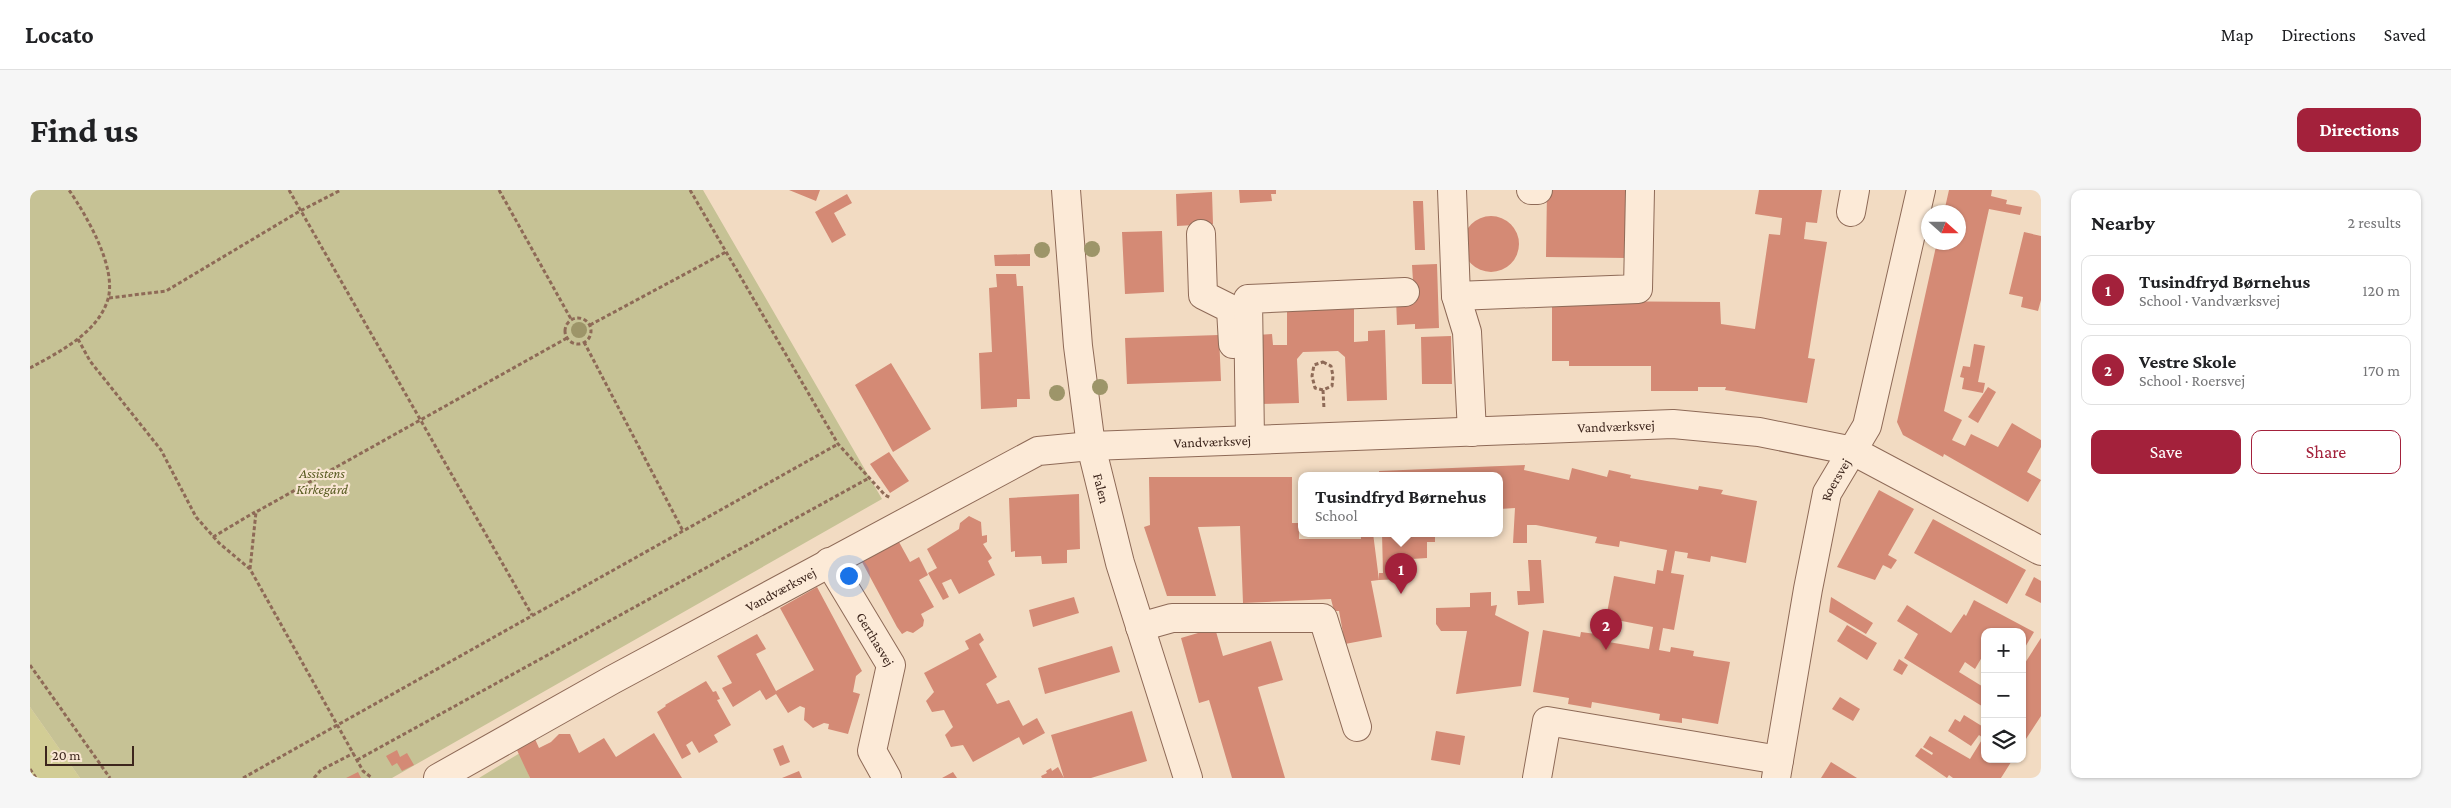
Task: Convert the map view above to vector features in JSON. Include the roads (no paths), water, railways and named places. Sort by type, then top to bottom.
[{"type":"street","name":"Falen","points":[[1066,190],[1078,346],[1091,446],[1120,563],[1188,778]]},
{"type":"street","points":[[1452,190],[1456,296],[1468,332],[1472,432]]},
{"type":"street","points":[[1531,190],[1538,190]]},
{"type":"street","points":[[1456,296],[1638,288],[1640,190]]},
{"type":"street","name":"Roersvej","points":[[1778,769],[1808,589],[1827,493],[1867,426],[1921,190]]},
{"type":"street","points":[[1201,234],[1203,295],[1231,309],[1244,440]]},
{"type":"street","points":[[1244,440],[1248,299],[1405,292]]},
{"type":"street","name":"Vandværksvej","points":[[438,778],[829,562],[1038,451],[1091,446],[1673,424],[1759,432],[1853,451],[2041,551]]},
{"type":"street","name":"Gerthasvej","points":[[829,562],[891,665],[872,751],[888,778]]},
{"type":"street","points":[[1140,627],[1172,618],[1323,618],[1357,728]]},
{"type":"street","points":[[1536,778],[1547,721],[1778,769]]},
{"type":"place","name":"Tusindfryd Børnehus","points":[[1401,594]]},
{"type":"place","name":"Vestre Skole","points":[[1606,650]]},
{"type":"park label","name":"Assistens Kirkegård","points":[[322,482]]}]
